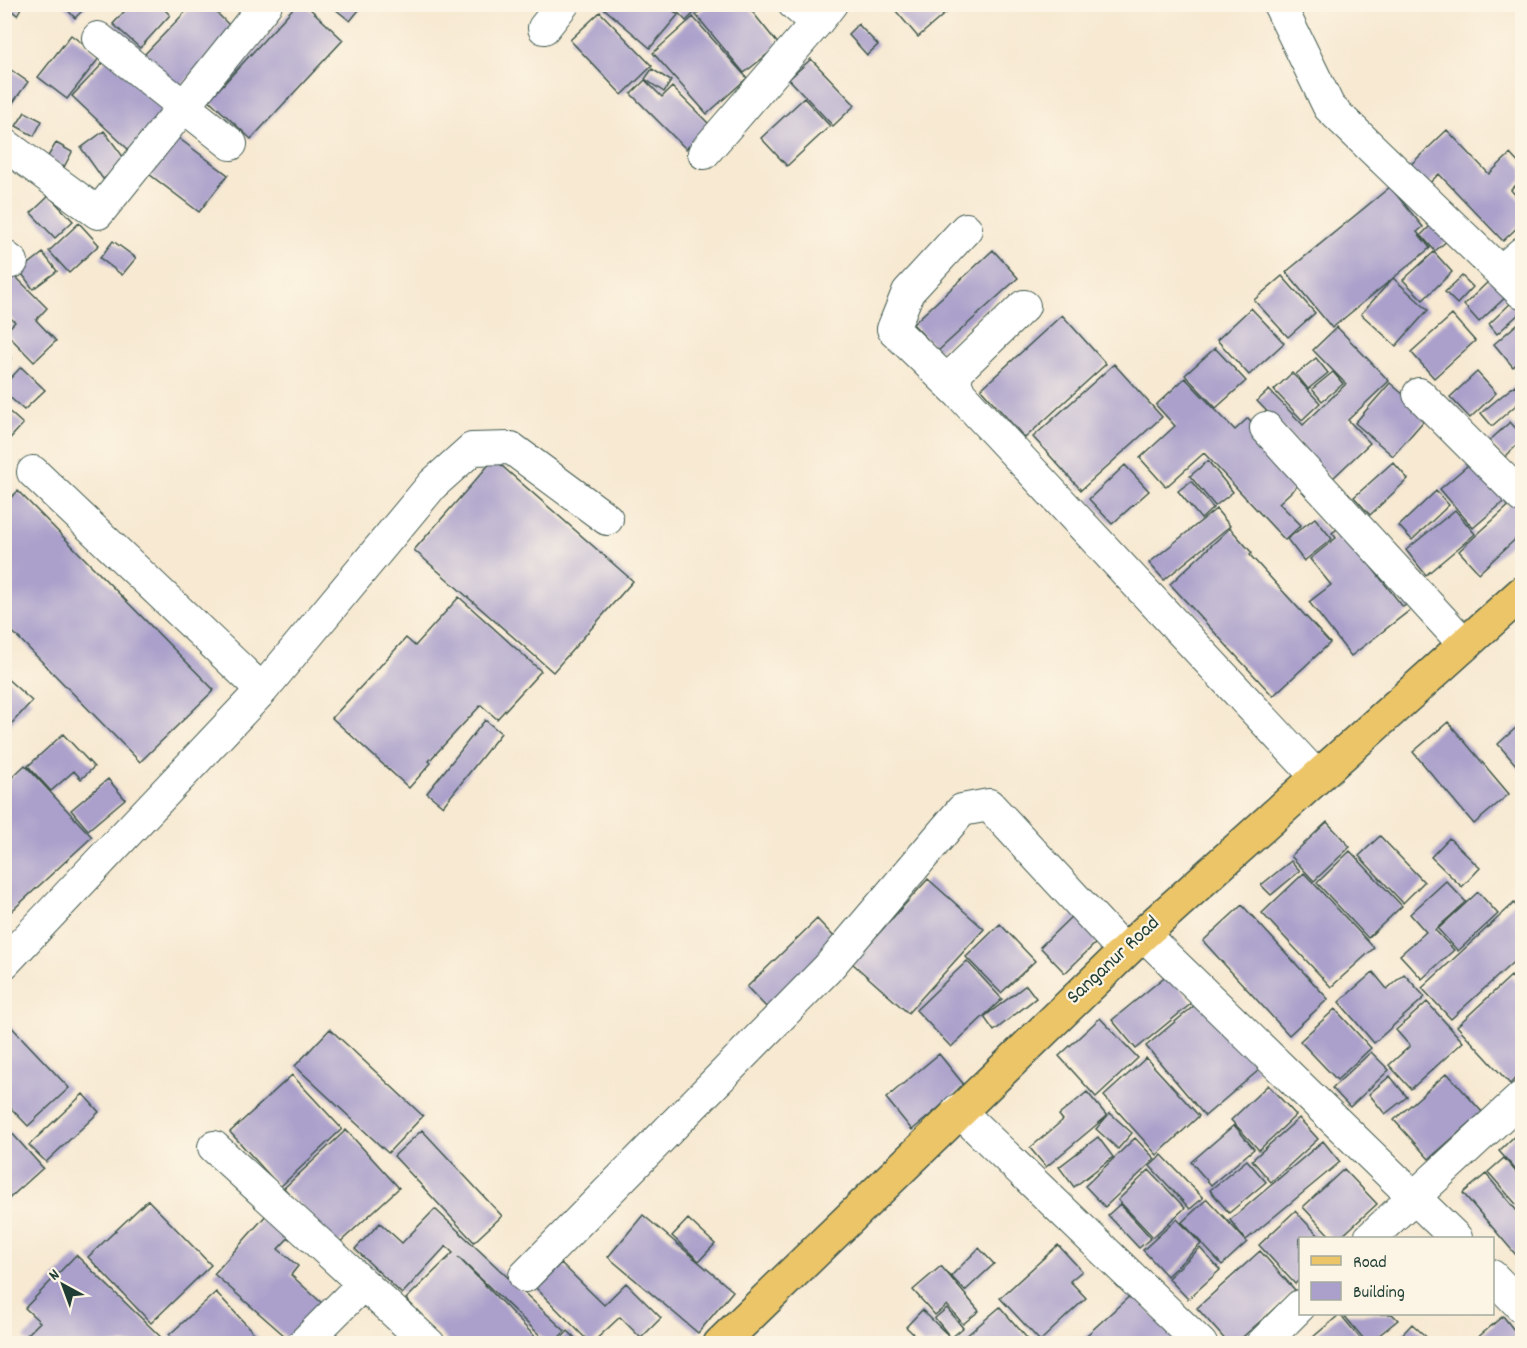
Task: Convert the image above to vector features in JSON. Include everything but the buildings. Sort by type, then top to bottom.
[{"type":"main road","name":"Sanganur Road","points":[[720,1344],[958,1110],[1134,943],[1522,593]]},
{"type":"street","points":[[4,144],[98,213],[266,4]]},
{"type":"street","points":[[1279,4],[1329,107],[1511,263],[1522,293]]},
{"type":"street","points":[[704,153],[814,11]]},
{"type":"street","points":[[98,38],[231,144]]},
{"type":"street","points":[[966,229],[908,292],[893,329],[960,394],[1317,777]]},
{"type":"street","points":[[960,394],[956,382],[958,370],[1024,306]]},
{"type":"street","points":[[1419,394],[1522,497]]},
{"type":"street","points":[[1266,428],[1465,645]]},
{"type":"street","points":[[4,963],[262,690],[433,484],[472,449],[511,448],[607,519]]},
{"type":"street","points":[[33,472],[262,690]]},
{"type":"street","points":[[525,1276],[827,969],[962,810],[989,805],[1134,943],[1414,1196],[1454,1237]]},
{"type":"street","points":[[1372,1237],[1522,1097]]},
{"type":"street","points":[[958,1110],[1201,1344]]},
{"type":"street","points":[[214,1147],[429,1344]]},
{"type":"street","points":[[1494,1278],[1522,1307]]},
{"type":"street","points":[[303,1344],[363,1284]]},
{"type":"street","points":[[1262,1344],[1299,1307]]}]
